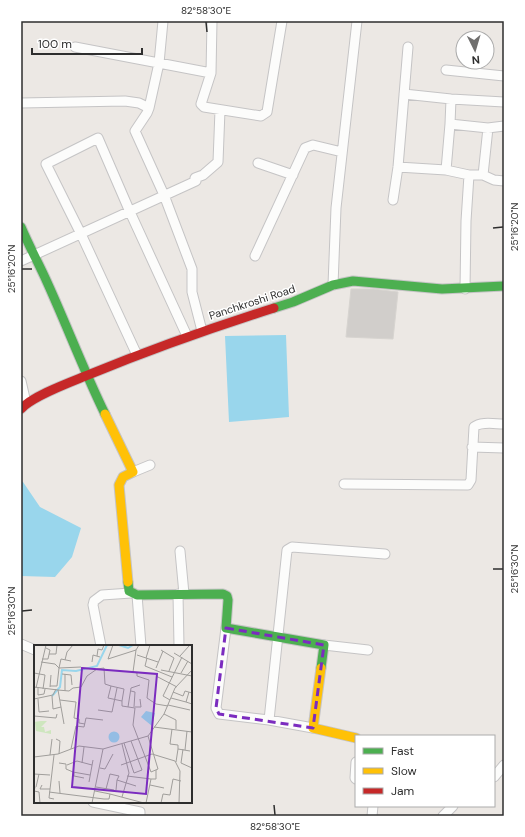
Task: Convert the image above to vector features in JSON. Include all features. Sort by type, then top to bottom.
[{"type":"street","points":[[163,21],[158,63],[149,108],[135,131],[164,195],[192,269],[192,292],[202,331]]},
{"type":"street","points":[[212,21],[211,73],[201,104],[208,109],[261,116],[267,112],[282,21]]},
{"type":"street","points":[[333,285],[336,208],[357,21]]},
{"type":"street","points":[[75,47],[211,73]]},
{"type":"street","points":[[393,200],[398,167],[408,47]]},
{"type":"street","points":[[446,70],[504,76]]},
{"type":"street","points":[[404,94],[451,99],[504,102]]},
{"type":"street","points":[[446,170],[451,99]]},
{"type":"street","points":[[21,103],[125,102],[139,103],[149,108]]},
{"type":"street","points":[[21,260],[130,212],[196,180],[218,162],[220,110]]},
{"type":"street","points":[[450,124],[488,128],[504,126]]},
{"type":"street","points":[[483,175],[488,128]]},
{"type":"street","points":[[137,355],[81,234],[46,164],[98,138],[187,336]]},
{"type":"street","points":[[255,256],[305,148],[313,145],[342,152]]},
{"type":"street","points":[[258,162],[293,175]]},
{"type":"street","points":[[398,167],[446,170],[469,175],[483,175],[494,180],[504,181]]},
{"type":"street","points":[[465,289],[466,221],[469,175]]},
{"type":"street","points":[[21,227],[47,282],[86,375],[133,472]]},
{"type":"street","name":"Panchkroshi Road","points":[[24,406],[86,375],[137,355],[187,336],[294,302],[333,285],[352,282],[374,282],[442,289],[504,286]]},
{"type":"street","points":[[21,381],[24,406]]},
{"type":"street","points":[[344,484],[467,486],[470,484],[471,480],[473,431],[475,425],[504,424]]},
{"type":"street","points":[[472,448],[504,448]]},
{"type":"street","points":[[141,645],[134,594],[129,590],[119,485],[123,477],[150,465]]},
{"type":"street","points":[[269,720],[286,552],[288,549],[292,547],[385,554]]},
{"type":"street","points":[[179,645],[181,594],[180,551]]},
{"type":"street","points":[[101,645],[93,605],[94,601],[102,595],[223,594],[227,596],[228,600],[216,708],[217,712],[219,714],[269,720],[313,728],[355,738]]},
{"type":"street","points":[[226,628],[324,645],[368,650]]},
{"type":"street","points":[[21,644],[34,650]]},
{"type":"street","points":[[313,728],[324,645]]},
{"type":"street","points":[[495,776],[504,765]]},
{"type":"street","points":[[98,803],[140,812],[140,816]]},
{"type":"street","points":[[443,816],[452,807]]},
{"type":"highlighted area","points":[[226,628],[324,645],[313,728],[219,714],[216,708]]},
{"type":"water","points":[[286,335],[289,417],[229,422],[225,336]]},
{"type":"water","points":[[21,481],[40,507],[81,528],[72,557],[55,577],[21,576]]},
{"type":"building","points":[[351,289],[373,289],[398,292],[393,339],[346,337]]},
{"type":"traffic: fast","points":[[21,227],[105,414]]},
{"type":"traffic: fast","points":[[274,308],[293,302],[333,285],[353,281],[442,289],[504,286]]},
{"type":"traffic: fast","points":[[128,582],[129,591],[137,595],[223,594],[227,596],[228,600],[226,628],[324,645],[321,668]]},
{"type":"traffic: slow","points":[[105,414],[133,472],[123,477],[119,485],[128,582]]},
{"type":"traffic: slow","points":[[321,668],[313,728],[355,738]]},
{"type":"traffic: jam","points":[[21,409],[34,399],[62,385],[180,340],[274,308]]}]
